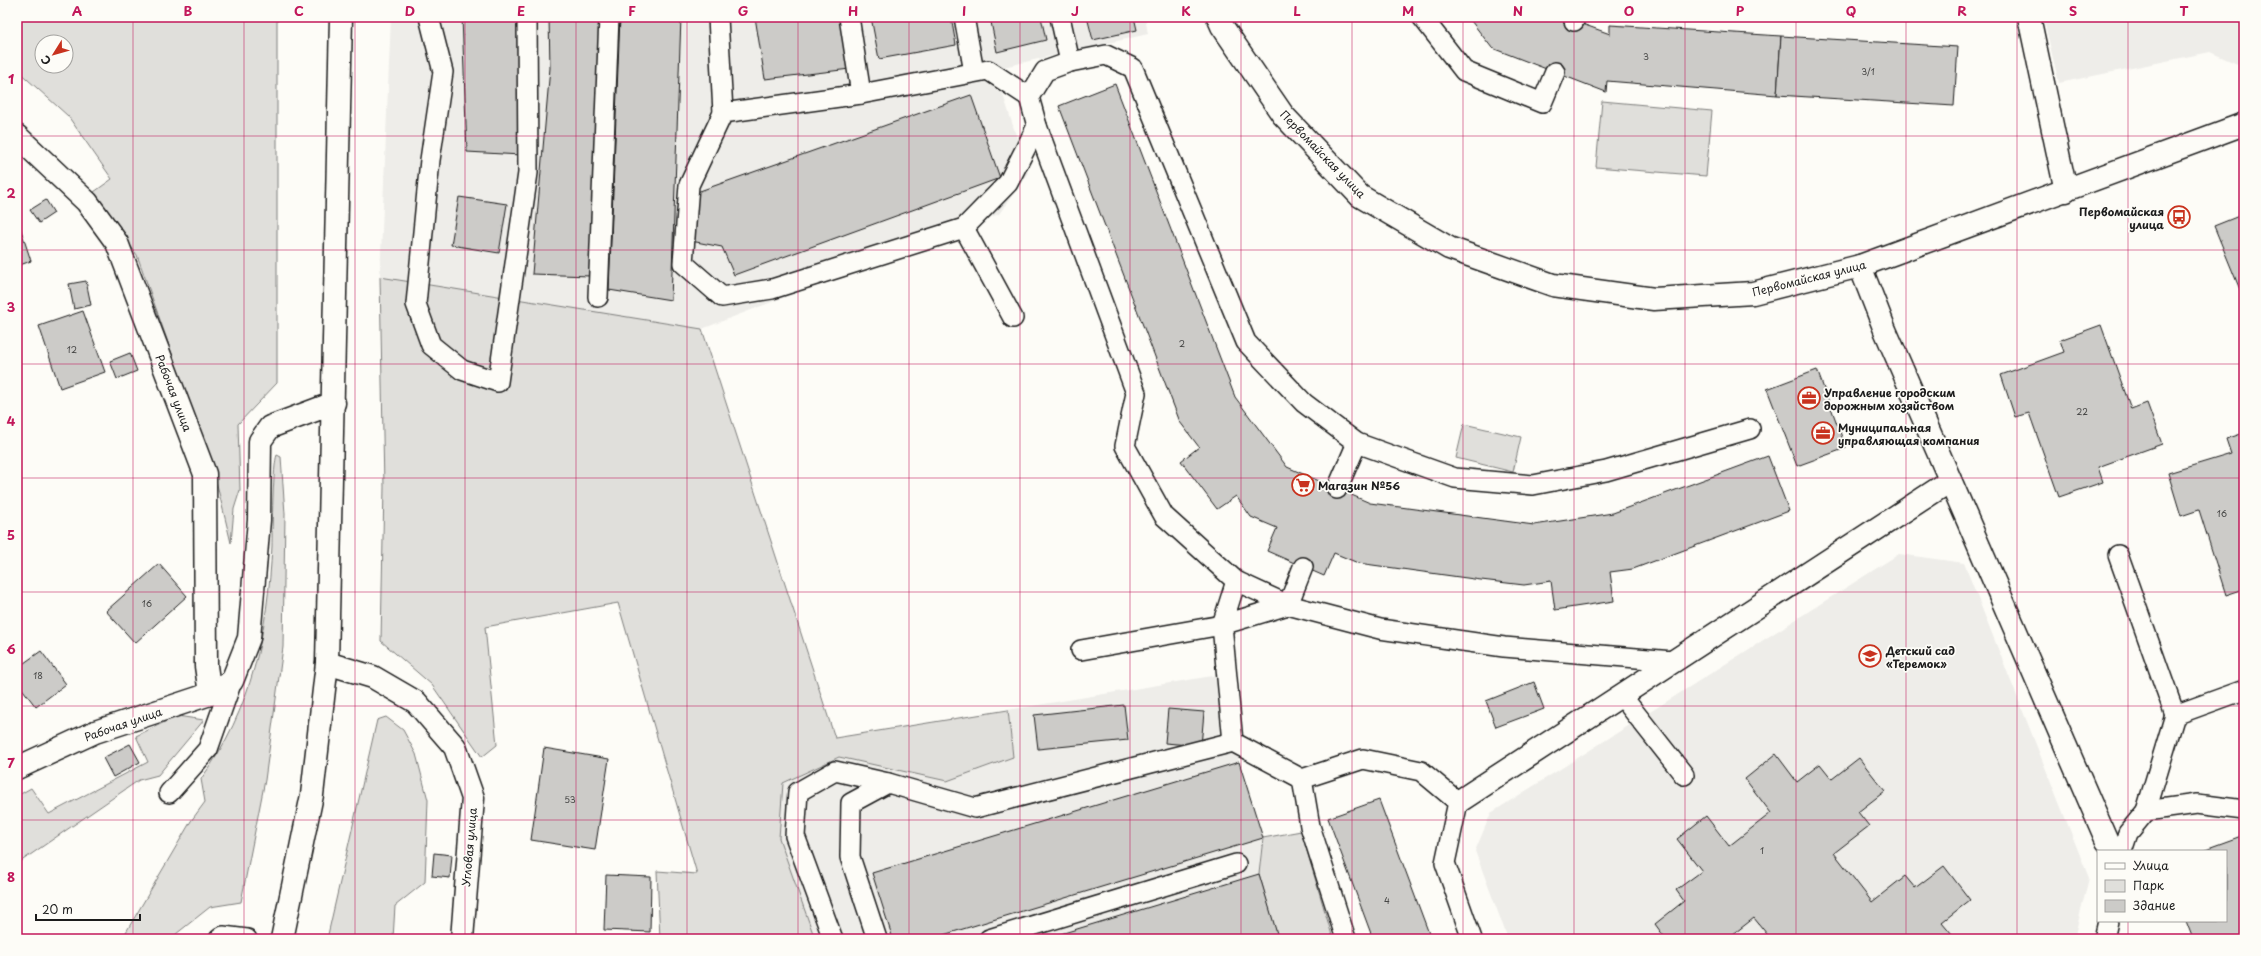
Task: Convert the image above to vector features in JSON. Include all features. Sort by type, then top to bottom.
[{"type":"street","points":[[282,939],[312,795],[327,664],[334,403],[341,17]]},
{"type":"street","name":"Первомайская улица","points":[[1218,17],[1222,26],[1283,116],[1360,196],[1449,248],[1554,286],[1654,299],[1753,293],[1860,266],[2244,124]]},
{"type":"street","points":[[2029,17],[2066,191]]},
{"type":"street","name":"Рабочая улица","points":[[17,136],[87,202],[117,242],[205,474],[206,666],[210,694]]},
{"type":"street","points":[[1860,266],[1885,330],[1950,481],[2108,841],[2115,850]]},
{"type":"street","points":[[232,681],[249,638],[259,520],[260,441],[270,427],[334,403]]},
{"type":"street","points":[[1458,802],[1950,481]]},
{"type":"street","name":"Угловая улица","points":[[327,664],[373,677],[416,702],[455,747],[473,798],[462,939]]},
{"type":"street","name":"Рабочая улица","points":[[17,768],[95,732],[210,694],[232,681]]},
{"type":"lane","points":[[430,17],[443,72],[430,160],[416,304],[431,345],[462,370],[498,382],[528,173],[527,17]]},
{"type":"lane","points":[[598,297],[609,17]]},
{"type":"lane","points":[[718,17],[723,113],[689,185],[683,263],[722,296],[772,289],[964,228],[1008,183],[1037,126]]},
{"type":"lane","points":[[849,17],[861,94]]},
{"type":"lane","points":[[964,17],[974,72]]},
{"type":"lane","points":[[1060,17],[1070,62]]},
{"type":"lane","points":[[1422,17],[1464,70],[1542,103],[1555,72]]},
{"type":"lane","points":[[1028,97],[1045,71],[1070,62],[1106,55],[1133,68],[1246,342],[1304,404],[1357,443],[1455,478],[1533,485],[1606,471],[1750,429]]},
{"type":"lane","points":[[723,113],[861,94],[988,70],[1028,97],[1037,126],[1136,393],[1125,446],[1164,516],[1236,581],[1288,605],[1380,630],[1504,647],[1673,661]]},
{"type":"lane","points":[[964,228],[1013,318]]},
{"type":"lane","points":[[1337,489],[1357,443]]},
{"type":"lane","points":[[2118,556],[2175,716],[2146,812],[2128,833],[2122,850]]},
{"type":"lane","points":[[1288,605],[1303,567]]},
{"type":"lane","points":[[1233,742],[1222,625],[1236,581]]},
{"type":"lane","points":[[1081,650],[1222,625],[1288,605]]},
{"type":"lane","points":[[169,793],[208,749],[232,681]]},
{"type":"lane","points":[[2175,716],[2244,690]]},
{"type":"lane","points":[[1621,695],[1684,775]]},
{"type":"lane","points":[[833,939],[795,836],[798,792],[835,771],[888,783],[975,808],[1233,742],[1302,779],[1363,759],[1421,771],[1458,802],[1445,863],[1472,939]]},
{"type":"lane","points":[[1302,779],[1310,826],[1346,939]]},
{"type":"lane","points":[[878,939],[850,857],[851,804],[888,783]]},
{"type":"lane","points":[[2146,812],[2197,804],[2244,810]]},
{"type":"lane","points":[[989,939],[1236,864]]},
{"type":"lane","points":[[2104,939],[2108,922]]},
{"type":"lane","points":[[219,939],[223,936],[247,939]]},
{"type":"shaded area","points":[[391,17],[1145,17],[1148,34],[995,69],[1028,173],[999,214],[702,329],[380,277]]},
{"type":"shaded area","points":[[2043,17],[2244,17],[2244,67],[2210,52],[2059,83]]},
{"type":"shaded area","name":"Детский сад «Теремок»","points":[[1899,554],[1964,563],[2089,878],[2074,939],[1508,939],[1475,851],[1491,813]]},
{"type":"shaded area","points":[[1218,675],[1239,762],[1262,838],[1259,874],[1278,939],[815,939],[779,838],[783,783],[839,757],[947,781],[1013,757],[1008,710]]},
{"type":"green space","points":[[17,17],[277,17],[277,383],[238,424],[240,490],[234,509],[231,543],[214,472],[137,255],[94,192],[112,179],[68,116],[17,70]]},
{"type":"green space","points":[[1602,101],[1712,111],[1706,176],[1596,167]]},
{"type":"green space","points":[[380,277],[702,329],[835,738],[1008,710],[1013,757],[947,781],[839,757],[783,783],[779,838],[815,939],[660,939],[657,871],[697,874],[618,603],[485,627],[497,745],[482,757],[432,685],[381,641],[384,487]]},
{"type":"green space","points":[[1464,424],[1521,437],[1513,472],[1456,458]]},
{"type":"green space","points":[[277,455],[281,457],[285,514],[283,647],[265,780],[241,902],[210,907],[176,934],[174,939],[122,939],[191,821],[205,802],[201,779],[219,753],[245,697],[254,668],[266,608],[270,577],[274,483]]},
{"type":"green space","points":[[177,716],[204,720],[158,775],[139,780],[17,864],[17,796],[31,788],[49,814],[148,762],[136,736]]},
{"type":"green space","points":[[386,717],[403,730],[416,754],[428,800],[425,882],[395,906],[393,939],[327,939],[377,720]]},
{"type":"green space","points":[[1301,831],[1333,939],[1278,939],[1259,874],[1263,838]]},
{"type":"building","points":[[462,17],[518,17],[521,155],[467,152]]},
{"type":"building","points":[[549,17],[604,17],[590,276],[532,274],[550,68]]},
{"type":"building","points":[[620,17],[681,17],[671,300],[609,290]]},
{"type":"building","points":[[755,17],[841,17],[850,69],[765,79]]},
{"type":"building","points":[[871,17],[951,17],[956,45],[879,59]]},
{"type":"building","points":[[990,17],[1041,17],[1046,40],[997,52]]},
{"type":"building","points":[[1087,17],[1134,17],[1137,30],[1093,40]]},
{"type":"building","points":[[1468,17],[1563,17],[1610,34],[1610,25],[1781,36],[1777,95],[1607,81],[1606,92],[1492,48]]},
{"type":"building","points":[[1781,36],[1958,47],[1954,106],[1777,95]]},
{"type":"building","points":[[1115,84],[1235,397],[1287,467],[1370,503],[1534,525],[1613,513],[1768,456],[1789,511],[1633,569],[1610,572],[1614,601],[1555,610],[1551,581],[1524,585],[1481,580],[1358,563],[1334,553],[1324,576],[1267,551],[1277,528],[1251,517],[1236,496],[1217,509],[1181,461],[1199,447],[1180,422],[1059,106]]},
{"type":"building","points":[[971,95],[1000,178],[734,275],[722,247],[691,241],[697,192]]},
{"type":"building","points":[[459,197],[507,204],[499,253],[451,245]]},
{"type":"building","points":[[46,200],[54,213],[39,223],[30,210]]},
{"type":"building","points":[[2244,214],[2244,297],[2243,297],[2214,226]]},
{"type":"building","points":[[17,218],[31,261],[17,266]]},
{"type":"building","points":[[86,281],[91,305],[74,309],[69,284]]},
{"type":"building","points":[[83,311],[105,372],[60,388],[39,326]]},
{"type":"building","points":[[2101,325],[2131,409],[2147,403],[2162,444],[2098,467],[2103,482],[2059,497],[2029,413],[2015,417],[2001,375],[2064,352],[2060,340]]},
{"type":"building","points":[[130,353],[137,371],[117,379],[110,361]]},
{"type":"building","points":[[1817,370],[1846,448],[1797,466],[1767,389]]},
{"type":"building","points":[[2244,433],[2244,589],[2226,595],[2199,510],[2181,516],[2168,473],[2231,454],[2226,439]]},
{"type":"building","points":[[159,564],[187,596],[135,643],[106,611]]},
{"type":"building","points":[[41,651],[66,684],[36,707],[17,682],[17,668]]},
{"type":"building","points":[[1534,682],[1544,709],[1496,727],[1486,701]]},
{"type":"building","points":[[1124,705],[1128,740],[1038,749],[1034,715]]},
{"type":"building","points":[[1168,709],[1204,712],[1201,746],[1165,743]]},
{"type":"building","points":[[130,744],[140,762],[113,777],[103,758]]},
{"type":"building","points":[[544,748],[609,759],[595,850],[531,840]]},
{"type":"building","points":[[1776,754],[1797,782],[1820,764],[1832,779],[1859,758],[1885,791],[1858,812],[1869,826],[1834,853],[1872,902],[1905,876],[1915,888],[1944,866],[1970,900],[1942,922],[1952,934],[1945,939],[1771,939],[1754,918],[1727,939],[1712,939],[1709,936],[1705,939],[1666,939],[1655,924],[1684,901],[1676,890],[1702,871],[1677,839],[1706,816],[1729,846],[1771,813],[1745,779]]},
{"type":"building","points":[[1239,762],[1263,838],[930,939],[893,939],[872,873]]},
{"type":"building","points":[[1379,800],[1431,939],[1373,939],[1328,818]]},
{"type":"building","points":[[2244,835],[2244,939],[2193,939],[2186,922],[2227,922],[2227,850],[2203,850]]},
{"type":"building","points":[[434,853],[452,855],[450,878],[432,876]]},
{"type":"building","points":[[1259,874],[1278,937],[1044,939]]},
{"type":"building","points":[[606,875],[651,877],[650,932],[604,930]]},
{"type":"place","name":"Первомайская улица","points":[[2179,217]]},
{"type":"place","name":"Управление городским дорожным хозяйством","points":[[1809,398]]},
{"type":"place","name":"Муниципальная управляющая компания","points":[[1823,433]]},
{"type":"place","name":"Магазин №56","points":[[1303,485]]},
{"type":"place","name":"Детский сад «Теремок»","points":[[1870,656]]}]
